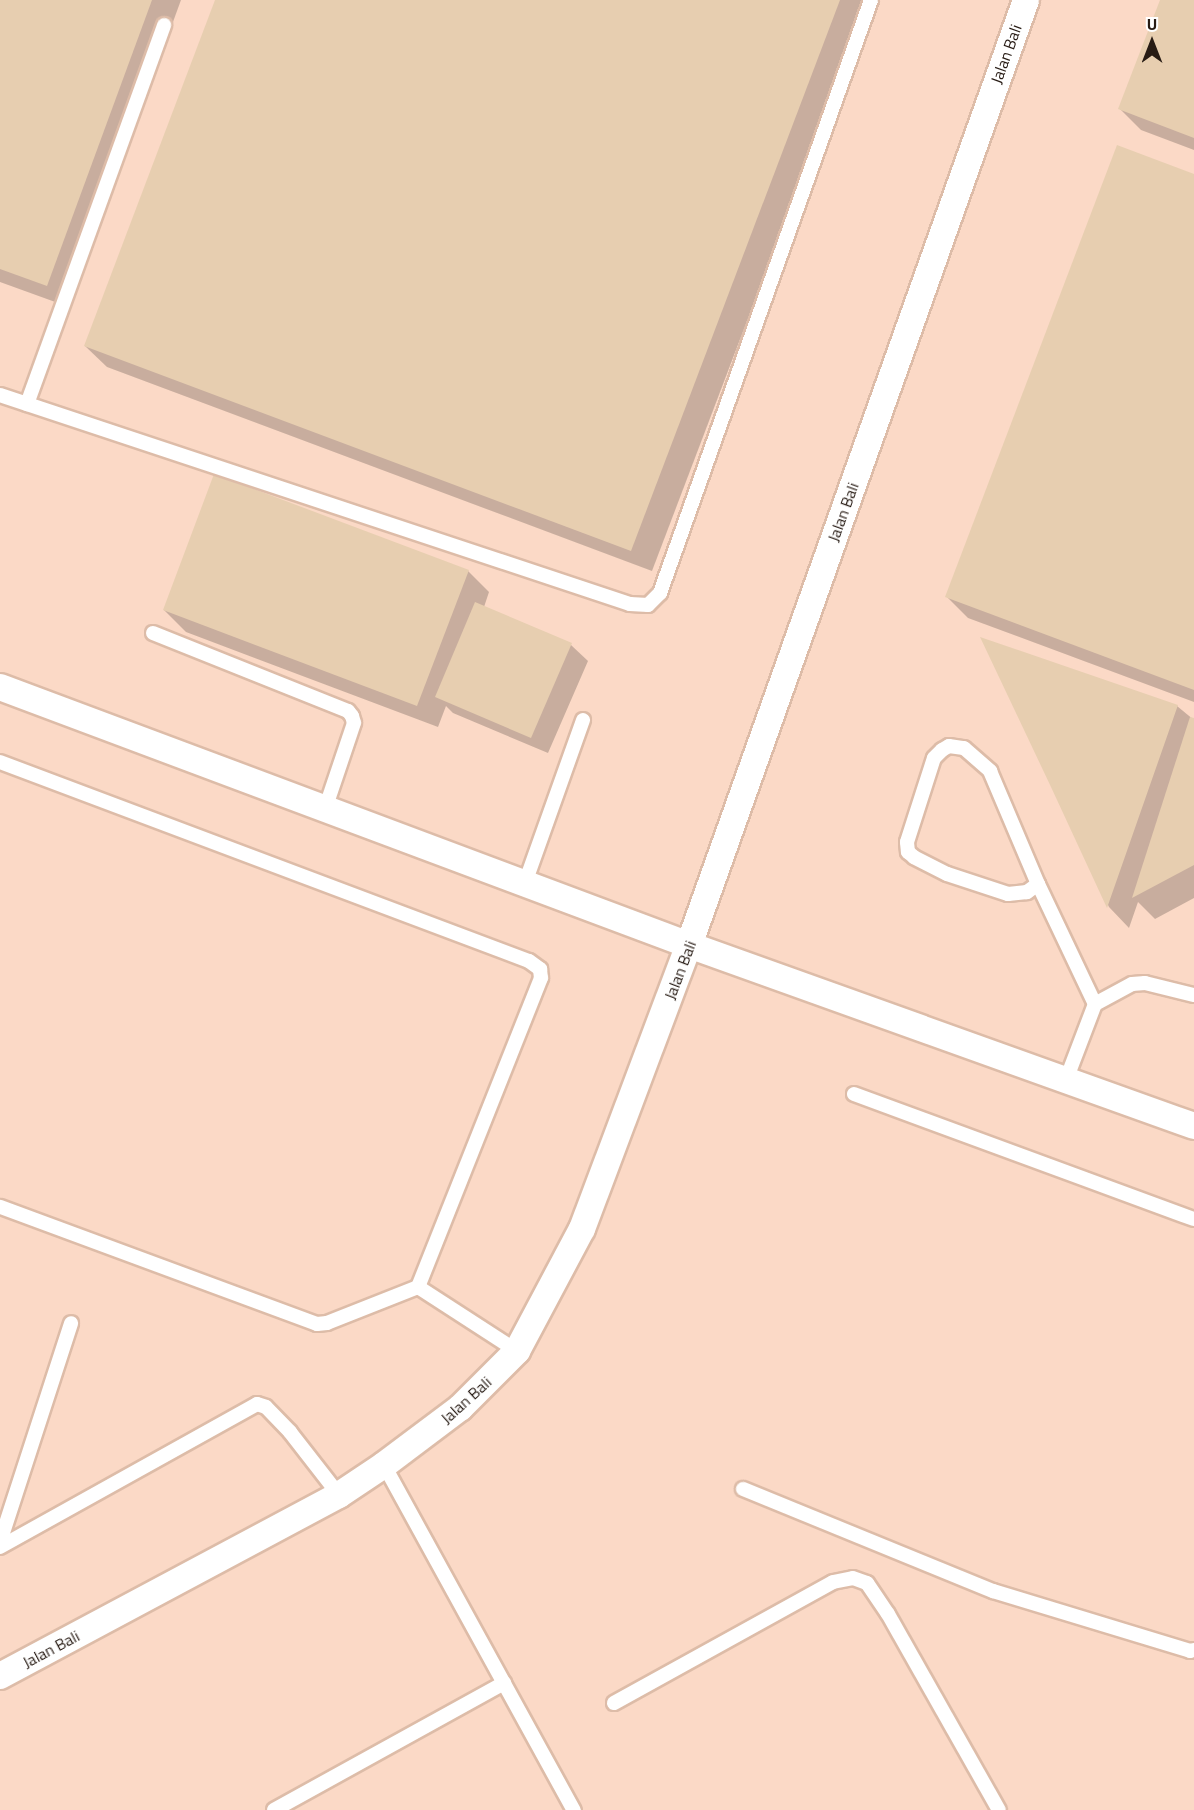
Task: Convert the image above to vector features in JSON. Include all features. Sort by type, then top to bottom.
[{"type":"street","name":"Jalan Bali","points":[[0,1676],[339,1495],[390,1476],[517,1351],[582,1228],[689,945],[1026,0]]},
{"type":"street","points":[[0,687],[689,945],[1194,1126]]},
{"type":"lane","points":[[0,395],[630,604],[648,605],[660,593],[871,0]]},
{"type":"lane","points":[[27,404],[164,25]]},
{"type":"lane","points":[[153,633],[348,711],[354,723],[325,809]]},
{"type":"lane","points":[[525,884],[583,720]]},
{"type":"lane","points":[[1038,884],[1027,892],[1008,894],[947,874],[908,852],[907,842],[934,758],[942,750],[949,746],[964,748],[990,771],[1038,884],[1095,1004]]},
{"type":"lane","points":[[0,762],[529,961],[540,969],[539,987],[418,1287],[327,1323],[317,1324],[0,1207]]},
{"type":"lane","points":[[1066,1080],[1095,1004],[1119,989],[1138,983],[1194,995]]},
{"type":"lane","points":[[854,1094],[1194,1218]]},
{"type":"lane","points":[[418,1287],[517,1351]]},
{"type":"lane","points":[[0,1544],[71,1323]]},
{"type":"lane","points":[[0,1544],[257,1404],[266,1407],[290,1432],[317,1470],[339,1495]]},
{"type":"lane","points":[[390,1476],[574,1810]]},
{"type":"lane","points":[[743,1490],[993,1592],[1190,1651],[1194,1650]]},
{"type":"lane","points":[[614,1703],[833,1582],[853,1578],[867,1582],[888,1614],[999,1810]]},
{"type":"lane","points":[[274,1810],[504,1683]]},
{"type":"shaded area","points":[[0,0],[1194,0],[1194,1810],[0,1810]]},
{"type":"building","points":[[0,0],[152,0],[47,286],[0,269]]},
{"type":"building","points":[[215,0],[840,0],[631,551],[84,346]]},
{"type":"building","points":[[1160,0],[1194,0],[1194,138],[1118,109]]},
{"type":"building","points":[[1117,145],[1194,174],[1194,690],[945,597]]},
{"type":"building","points":[[214,474],[469,570],[417,706],[163,610]]},
{"type":"building","points":[[475,602],[572,643],[531,738],[435,697]]},
{"type":"building","points":[[980,637],[1178,705],[1107,908],[1051,787]]},
{"type":"building","points":[[1190,717],[1194,718],[1194,865],[1132,898]]}]
